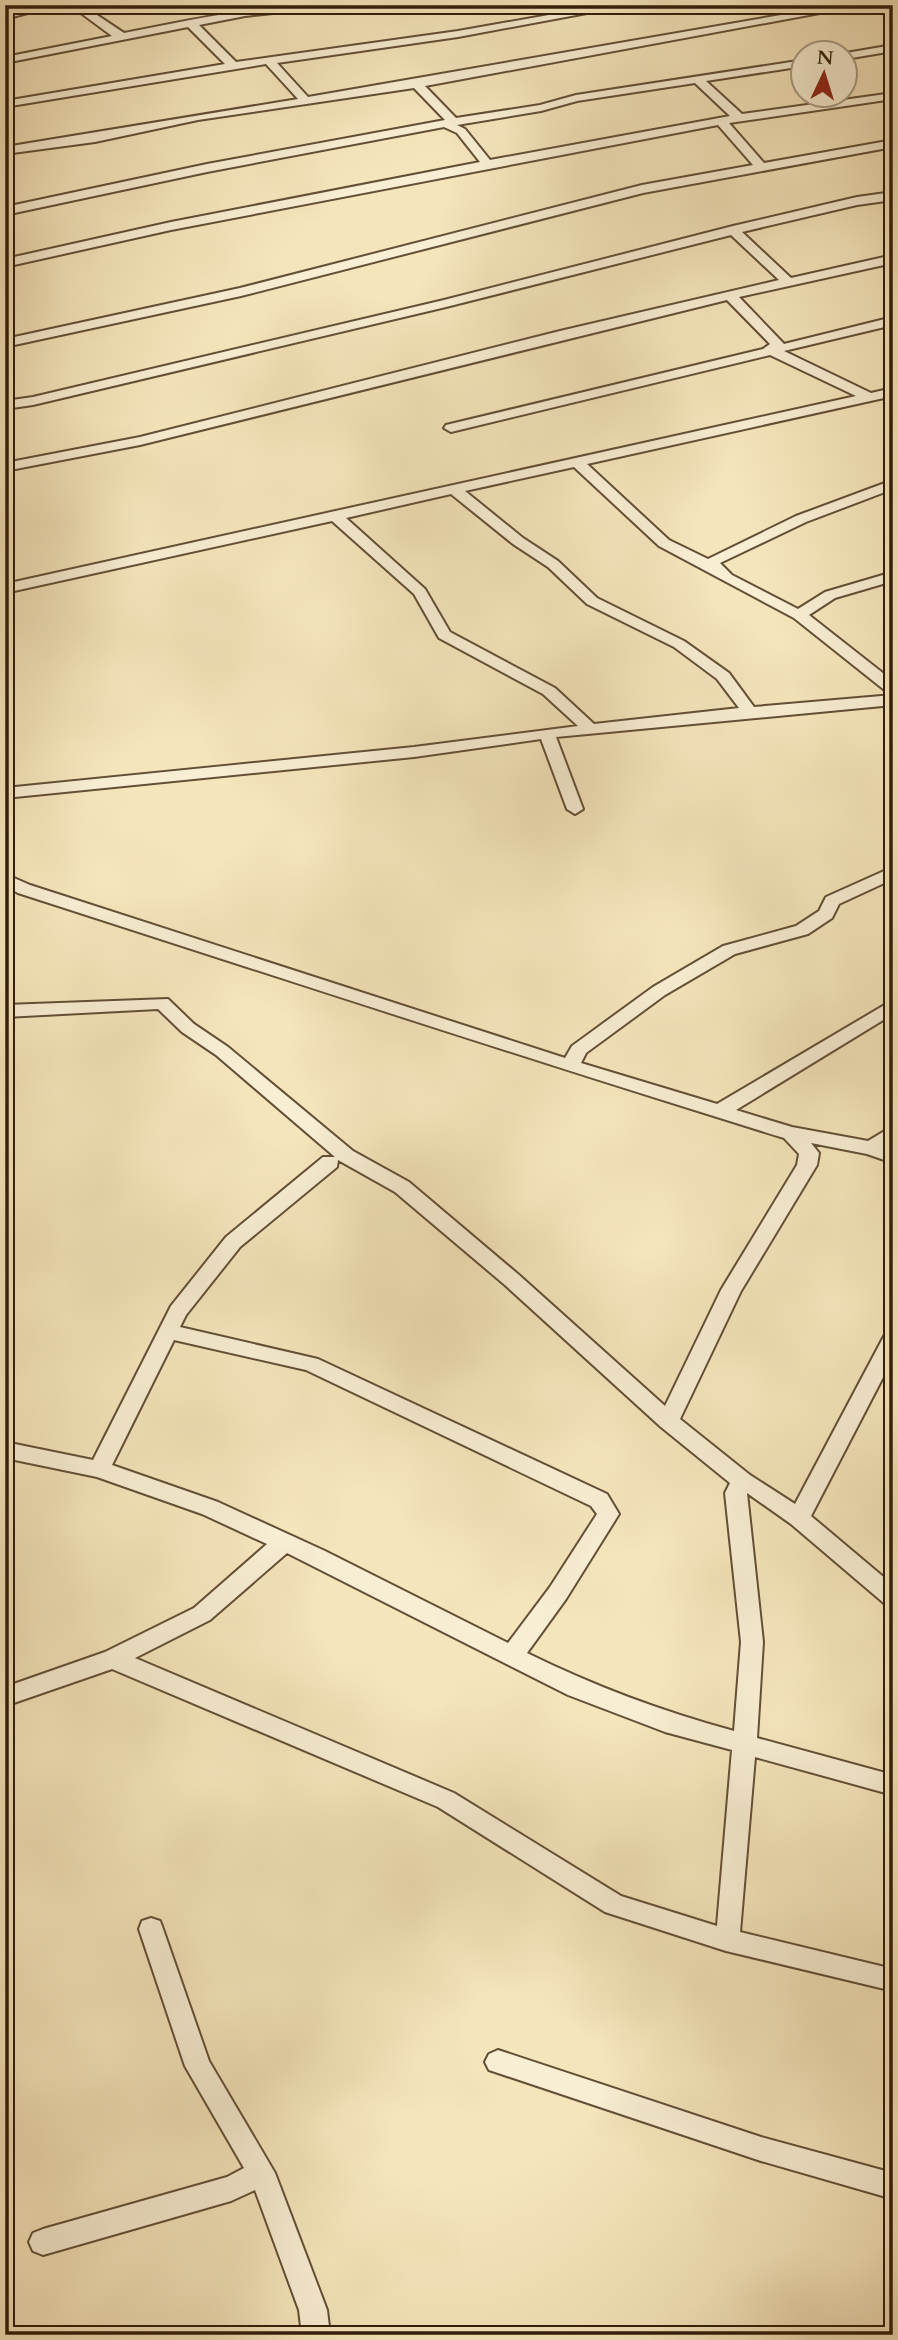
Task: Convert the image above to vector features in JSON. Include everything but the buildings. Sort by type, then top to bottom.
[{"type":"street","points":[[5,16],[53,5]]},
{"type":"street","points":[[75,5],[123,38]]},
{"type":"street","points":[[5,60],[245,13],[321,5]]},
{"type":"street","points":[[5,104],[234,66],[458,34],[625,5]]},
{"type":"street","points":[[5,150],[95,138],[198,117],[417,84],[858,5]]},
{"type":"street","points":[[872,5],[893,14]]},
{"type":"street","points":[[192,25],[234,66]]},
{"type":"street","points":[[860,54],[893,48]]},
{"type":"street","points":[[270,62],[304,100]]},
{"type":"street","points":[[5,211],[72,199],[108,188],[206,168],[541,107],[576,98],[790,65]]},
{"type":"street","points":[[698,80],[740,119]]},
{"type":"street","points":[[417,84],[450,123],[461,131],[487,164]]},
{"type":"street","points":[[5,263],[171,226],[487,164],[721,121],[893,96]]},
{"type":"street","points":[[721,121],[761,167]]},
{"type":"street","points":[[5,343],[241,292],[642,190],[893,143]]},
{"type":"street","points":[[5,405],[33,401],[446,303],[733,230],[857,201],[893,196]]},
{"type":"street","points":[[733,230],[765,263],[790,283]]},
{"type":"street","points":[[5,467],[55,459],[191,428],[547,338],[893,259]]},
{"type":"street","points":[[731,296],[778,345],[769,349]]},
{"type":"street","points":[[451,428],[893,321]]},
{"type":"street","points":[[769,349],[776,352],[779,362]]},
{"type":"street","points":[[769,349],[869,397]]},
{"type":"street","points":[[5,589],[893,392]]},
{"type":"street","points":[[576,461],[664,543],[799,615],[893,689]]},
{"type":"street","points":[[713,567],[713,562],[718,558],[801,519],[893,484]]},
{"type":"street","points":[[454,490],[518,541],[553,564],[592,601],[679,644],[723,676],[750,712]]},
{"type":"street","points":[[334,515],[420,592],[444,635],[549,691],[592,730]]},
{"type":"street","points":[[799,615],[830,595],[893,576]]},
{"type":"street","points":[[5,793],[401,753],[750,712],[893,700]]},
{"type":"street","points":[[547,734],[575,809]]},
{"type":"street","points":[[570,1066],[578,1050],[659,991],[729,950],[802,930],[825,914],[832,901],[893,872]]},
{"type":"street","points":[[5,879],[24,890],[570,1066],[791,1133],[871,1148],[893,1157]]},
{"type":"street","points":[[5,1011],[162,1003],[346,1157],[402,1187],[512,1280],[668,1421],[742,1481],[760,1490],[799,1518],[893,1598]]},
{"type":"street","points":[[722,1110],[893,1006]]},
{"type":"street","points":[[871,1148],[893,1132]]},
{"type":"street","points":[[668,1421],[732,1290],[807,1166],[809,1153],[791,1133]]},
{"type":"street","points":[[99,1469],[178,1311],[233,1242],[330,1162]]},
{"type":"street","points":[[169,1332],[311,1364],[599,1500],[608,1514],[558,1593],[512,1656]]},
{"type":"street","points":[[799,1518],[893,1338]]},
{"type":"street","points":[[5,1450],[99,1469],[210,1508],[284,1542],[576,1688],[665,1722],[893,1785]]},
{"type":"street","points":[[726,1940],[731,1921],[752,1642],[736,1493],[742,1481]]},
{"type":"street","points":[[5,1697],[113,1659],[202,1614],[284,1542]]},
{"type":"street","points":[[113,1659],[446,1800],[614,1904],[726,1940],[893,1980]]},
{"type":"street","points":[[151,1929],[198,2066],[262,2173],[313,2310],[316,2335]]},
{"type":"street","points":[[498,2062],[761,2148],[893,2186]]},
{"type":"street","points":[[43,2242],[231,2188],[262,2173]]}]
